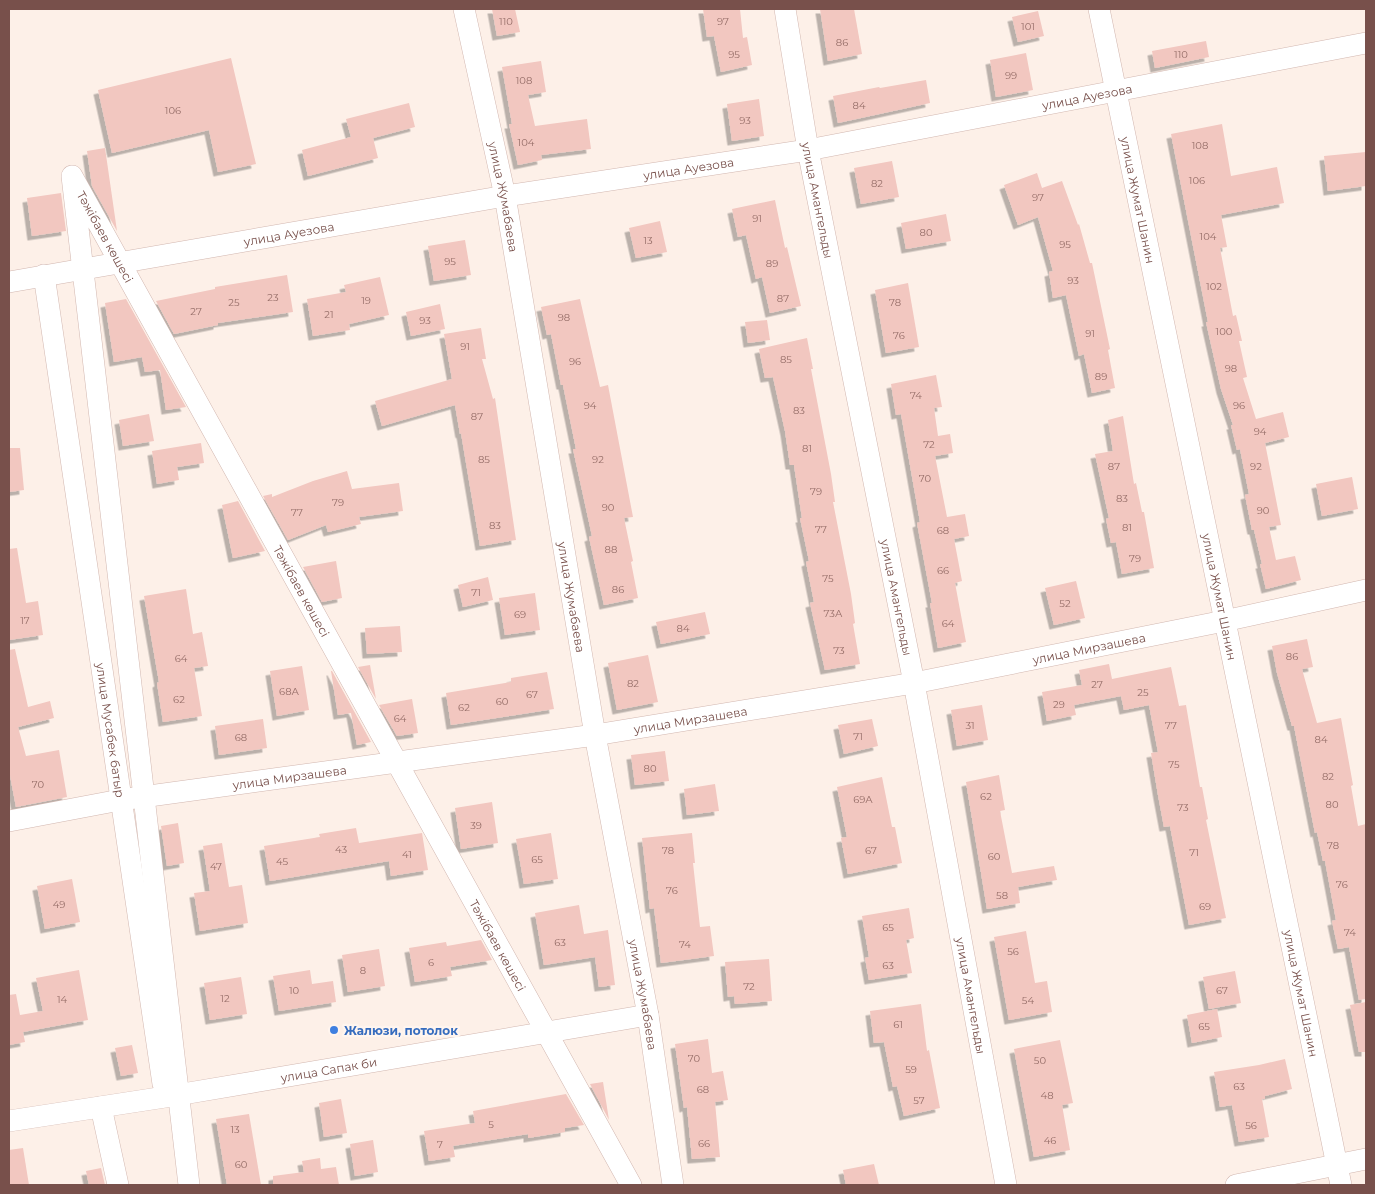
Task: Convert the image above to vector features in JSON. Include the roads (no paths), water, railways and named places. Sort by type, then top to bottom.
[{"type":"street","name":"улица Жумабаева","points":[[464,9],[505,196],[595,735],[648,1015],[673,1185]]},
{"type":"street","name":"улица Амангельды","points":[[785,9],[808,150],[914,684],[1006,1185]]},
{"type":"street","name":"улица Жумат Шанин","points":[[1099,9],[1339,1175]]},
{"type":"street","name":"улица Ауезова","points":[[9,282],[505,196],[808,150],[1366,43]]},
{"type":"street","name":"Тәжібаев көшесі","points":[[189,1185],[72,176],[631,1185]]},
{"type":"street","name":"улица Мусабек батыр","points":[[44,275],[120,800],[180,1185]]},
{"type":"street","name":"улица Мирзашева","points":[[9,821],[120,800],[595,735],[914,684],[1366,590]]},
{"type":"street","name":"улица Сапак би","points":[[9,1121],[165,1097],[648,1015]]},
{"type":"street","points":[[101,1107],[118,1185]]},
{"type":"street","points":[[1236,1185],[1339,1175],[1366,1159]]},
{"type":"place","name":"Жалюзи, потолок","points":[[334,1030]]}]
